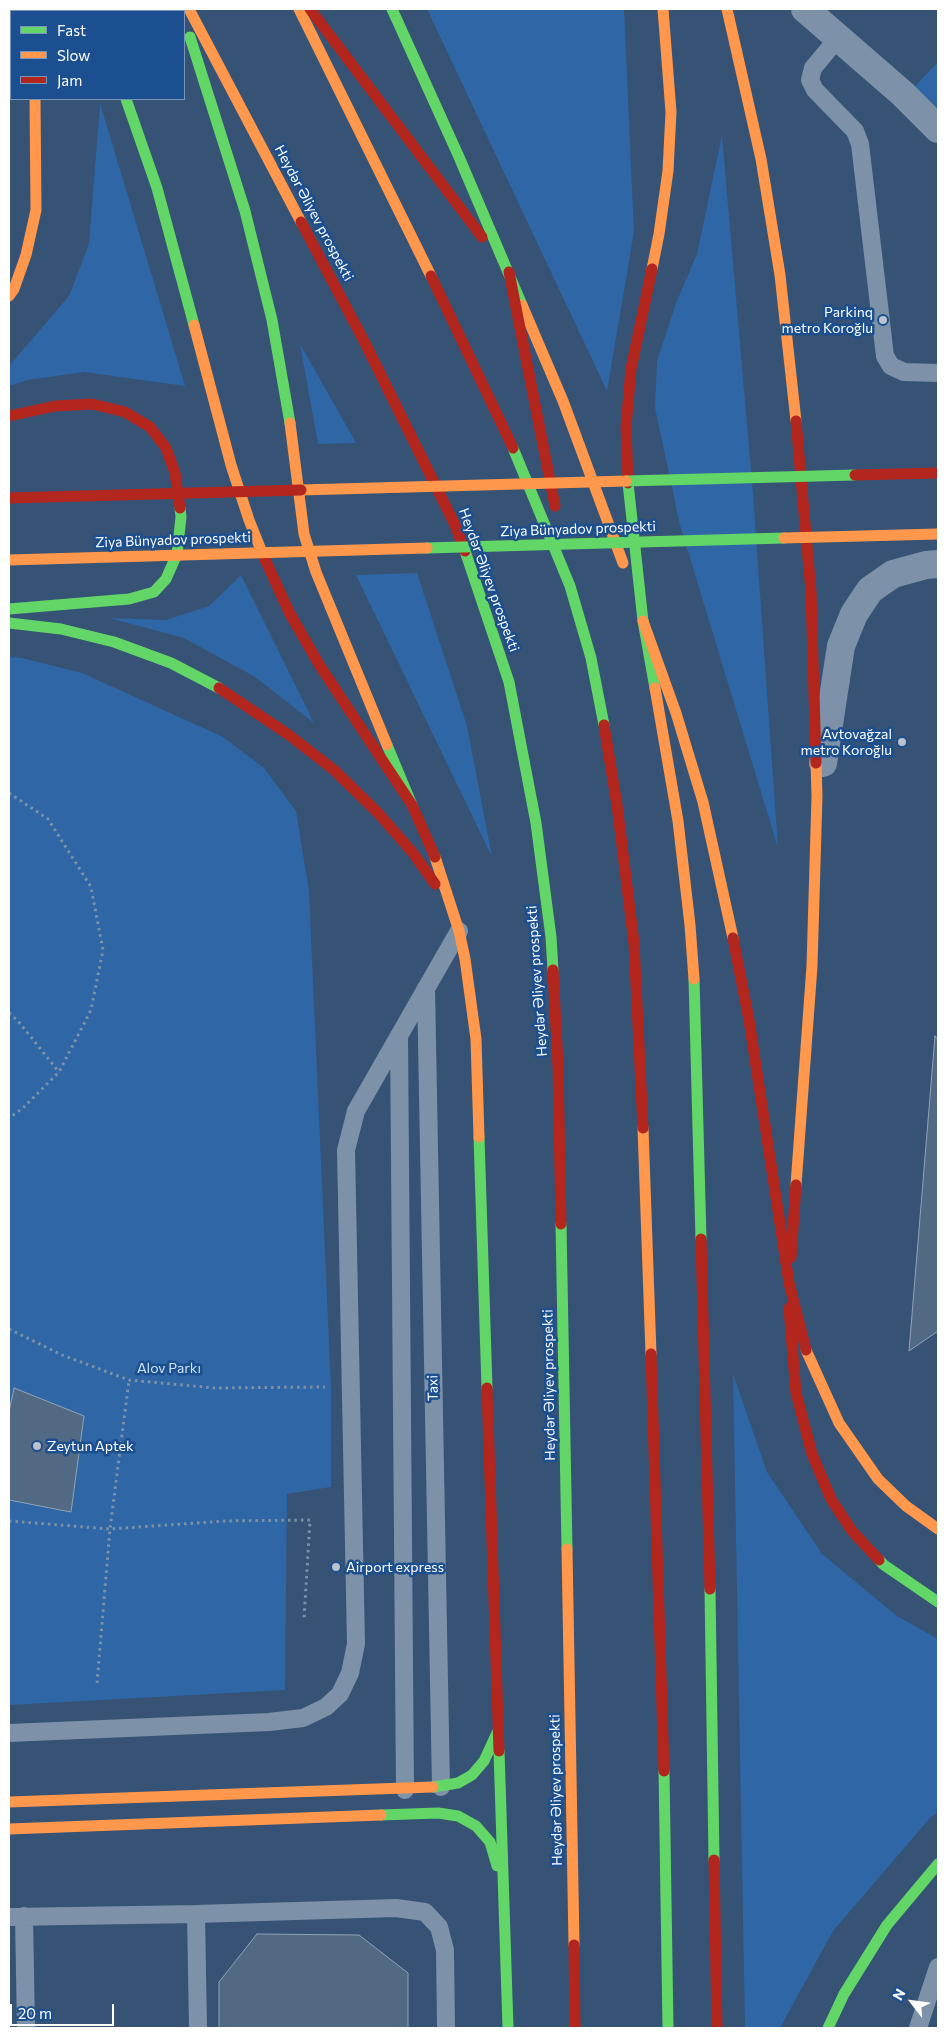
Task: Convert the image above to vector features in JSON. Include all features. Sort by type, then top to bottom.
[{"type":"main road","name":"Heydər Əliyev prospekti","points":[[189,9],[365,343],[455,525],[509,682],[521,743],[536,823],[551,937],[558,1066],[575,2028]]},
{"type":"main road","points":[[299,9],[462,337],[505,429],[570,586],[592,658],[602,712],[634,943],[645,1174],[660,1650],[668,2028]]},
{"type":"main road","points":[[310,9],[509,272],[570,586]]},
{"type":"main road","points":[[392,9],[509,272],[563,401],[592,476],[676,713],[703,802],[750,1020],[789,1283],[807,1353],[839,1423],[878,1479],[906,1506],[938,1529]]},
{"type":"main road","points":[[663,9],[671,112],[668,171],[659,234],[631,369],[626,426],[628,493],[643,621],[678,821],[690,925],[696,1000],[709,1538],[717,2028]]},
{"type":"main road","points":[[727,9],[761,159],[780,275],[812,592],[817,796],[812,966],[789,1283],[790,1332],[796,1393],[812,1454],[831,1500],[852,1531],[884,1565],[938,1602]]},
{"type":"main road","points":[[185,22],[245,211],[272,320],[286,396],[304,534],[316,572],[427,837],[453,910],[470,984],[476,1039],[508,2028]]},
{"type":"main road","points":[[9,296],[14,289],[26,255],[36,210],[35,100]]},
{"type":"main road","points":[[126,100],[156,188],[231,465],[249,520],[269,570],[290,614],[320,666],[412,805]]},
{"type":"main road","points":[[9,416],[56,406],[92,404],[125,412],[150,427],[166,448],[175,472],[181,517],[178,554],[166,579],[154,592],[130,599],[9,609]]},
{"type":"main road","points":[[9,498],[938,473]]},
{"type":"main road","name":"Ziya Bünyadov prospekti","points":[[9,560],[938,534]]},
{"type":"main road","points":[[9,623],[61,629],[114,642],[171,663],[228,693],[289,735],[334,770],[378,814],[413,853],[453,910]]},
{"type":"main road","points":[[9,1802],[405,1790],[441,1787],[458,1783],[472,1776],[484,1761],[497,1732]]},
{"type":"main road","points":[[9,1829],[438,1813],[458,1816],[476,1826],[490,1842],[504,1884]]},
{"type":"main road","points":[[828,2028],[844,1994],[887,1926],[938,1864]]},
{"type":"street","points":[[805,9],[902,94],[938,129]]},
{"type":"street","points":[[817,796],[841,646],[854,614],[870,590],[893,574],[926,565],[938,564]]},
{"type":"lane","points":[[838,38],[813,68],[810,80],[815,90],[855,131],[860,144],[885,356],[891,366],[904,372],[938,373]]},
{"type":"lane","points":[[9,1732],[269,1722],[302,1718],[326,1707],[340,1694],[350,1673],[356,1644],[346,1150],[356,1112],[459,931]]},
{"type":"lane","name":"Taxi","points":[[426,988],[441,1787]]},
{"type":"lane","points":[[399,1036],[405,1790]]},
{"type":"lane","points":[[26,2028],[16,1916],[196,1914],[396,1908],[425,1912],[439,1927],[445,1950],[446,2028]]},
{"type":"lane","points":[[196,1914],[198,2028]]},
{"type":"lane","points":[[918,2028],[938,1967]]},
{"type":"path","points":[[9,793],[48,819],[91,887],[103,950],[91,1010],[59,1072],[23,1108],[9,1118]]},
{"type":"path","points":[[9,1012],[59,1072]]},
{"type":"path","points":[[9,1330],[62,1355],[129,1380],[215,1388],[331,1387]]},
{"type":"path","points":[[97,1683],[110,1529],[129,1380]]},
{"type":"path","points":[[9,1521],[110,1529],[225,1521],[310,1520],[304,1619]]},
{"type":"green space","points":[[427,9],[624,9],[634,232],[607,391]]},
{"type":"green space","points":[[938,62],[938,109],[915,86]]},
{"type":"green space","points":[[100,103],[185,386],[84,372],[28,380],[9,386],[9,366],[69,296],[89,244]]},
{"type":"green space","points":[[722,135],[753,494],[778,848],[680,525],[655,408],[657,361],[676,303],[697,254]]},
{"type":"green space","points":[[300,344],[356,443],[318,444]]},
{"type":"green space","points":[[417,573],[467,726],[492,857],[356,575]]},
{"type":"green space","points":[[241,575],[314,723],[255,677],[184,638],[109,618],[166,620],[209,606]]},
{"type":"green space","name":"Alov Parkı","points":[[9,657],[22,658],[82,673],[223,737],[264,768],[296,811],[309,891],[331,1387],[331,1487],[287,1494],[285,1690],[9,1705]]},
{"type":"green space","points":[[733,1374],[767,1472],[822,1554],[897,1616],[938,1639],[938,1812],[931,1817],[833,1931],[780,2028],[745,2028]]},
{"type":"building","points":[[935,1036],[938,1040],[938,1331],[909,1351]]},
{"type":"building","points":[[14,1388],[84,1416],[71,1512],[9,1500],[9,1412]]},
{"type":"building","points":[[257,1934],[359,1935],[408,1973],[408,2028],[219,2028],[219,1982]]},
{"type":"traffic: fast","points":[[392,9],[459,157],[522,305]]},
{"type":"traffic: fast","points":[[190,37],[245,211],[272,320],[290,423]]},
{"type":"traffic: fast","points":[[126,100],[157,188],[194,325]]},
{"type":"traffic: fast","points":[[513,448],[570,586],[591,658],[604,725]]},
{"type":"traffic: fast","points":[[626,481],[855,475]]},
{"type":"traffic: fast","points":[[628,483],[643,621],[655,688]]},
{"type":"traffic: fast","points":[[9,609],[129,599],[154,592],[166,579],[177,554],[181,517],[180,508]]},
{"type":"traffic: fast","points":[[427,548],[784,538]]},
{"type":"traffic: fast","points":[[465,551],[509,682],[536,823],[551,937],[553,970]]},
{"type":"traffic: fast","points":[[9,623],[61,629],[114,642],[171,663],[219,688]]},
{"type":"traffic: fast","points":[[387,745],[412,805]]},
{"type":"traffic: fast","points":[[694,979],[701,1239]]},
{"type":"traffic: fast","points":[[479,1137],[487,1388]]},
{"type":"traffic: fast","points":[[561,1224],[567,1549]]},
{"type":"traffic: fast","points":[[879,1560],[938,1602]]},
{"type":"traffic: fast","points":[[710,1589],[714,1860]]},
{"type":"traffic: fast","points":[[433,1787],[458,1783],[472,1775],[484,1761],[497,1733]]},
{"type":"traffic: fast","points":[[499,1751],[508,2028]]},
{"type":"traffic: fast","points":[[664,1771],[668,2028]]},
{"type":"traffic: fast","points":[[381,1815],[438,1813],[458,1816],[476,1826],[490,1842],[497,1866]]},
{"type":"traffic: fast","points":[[828,2028],[844,1994],[887,1925],[938,1864]]},
{"type":"traffic: slow","points":[[189,9],[301,222]]},
{"type":"traffic: slow","points":[[299,9],[431,276]]},
{"type":"traffic: slow","points":[[652,269],[668,171],[671,112],[663,9]]},
{"type":"traffic: slow","points":[[727,9],[761,159],[780,275],[796,421]]},
{"type":"traffic: slow","points":[[9,296],[14,289],[26,255],[36,210],[35,100]]},
{"type":"traffic: slow","points":[[522,305],[563,401],[623,563]]},
{"type":"traffic: slow","points":[[194,325],[231,465],[263,555]]},
{"type":"traffic: slow","points":[[290,423],[304,534],[316,572],[387,745]]},
{"type":"traffic: slow","points":[[301,490],[626,481]]},
{"type":"traffic: slow","points":[[784,538],[938,534]]},
{"type":"traffic: slow","points":[[9,560],[427,548]]},
{"type":"traffic: slow","points":[[643,621],[676,713],[703,802],[733,938]]},
{"type":"traffic: slow","points":[[655,688],[678,821],[694,979]]},
{"type":"traffic: slow","points":[[796,1185],[812,966],[817,796],[816,763]]},
{"type":"traffic: slow","points":[[435,857],[459,931],[465,959],[476,1039],[479,1137]]},
{"type":"traffic: slow","points":[[643,1128],[651,1354]]},
{"type":"traffic: slow","points":[[806,1350],[839,1423],[878,1479],[906,1506],[938,1529]]},
{"type":"traffic: slow","points":[[567,1549],[574,1945]]},
{"type":"traffic: slow","points":[[9,1802],[433,1787]]},
{"type":"traffic: slow","points":[[9,1829],[381,1815]]},
{"type":"traffic: jam","points":[[310,9],[482,237]]},
{"type":"traffic: jam","points":[[301,222],[365,343],[455,525],[465,551]]},
{"type":"traffic: jam","points":[[628,483],[626,426],[631,369],[652,269]]},
{"type":"traffic: jam","points":[[509,272],[555,506]]},
{"type":"traffic: jam","points":[[431,276],[513,448]]},
{"type":"traffic: jam","points":[[9,416],[55,406],[92,404],[125,412],[150,427],[166,448],[175,473],[180,508]]},
{"type":"traffic: jam","points":[[796,421],[811,592],[816,763]]},
{"type":"traffic: jam","points":[[855,475],[938,473]]},
{"type":"traffic: jam","points":[[9,498],[301,490]]},
{"type":"traffic: jam","points":[[263,555],[290,614],[320,666],[412,805],[435,857]]},
{"type":"traffic: jam","points":[[219,688],[289,735],[334,770],[378,813],[413,853],[435,884]]},
{"type":"traffic: jam","points":[[604,725],[617,805],[634,943],[643,1128]]},
{"type":"traffic: jam","points":[[733,938],[749,1020],[789,1283],[806,1350]]},
{"type":"traffic: jam","points":[[553,970],[558,1066],[561,1224]]},
{"type":"traffic: jam","points":[[791,1257],[796,1185]]},
{"type":"traffic: jam","points":[[701,1239],[710,1589]]},
{"type":"traffic: jam","points":[[789,1308],[796,1393],[812,1454],[831,1499],[852,1531],[879,1560]]},
{"type":"traffic: jam","points":[[651,1354],[664,1771]]},
{"type":"traffic: jam","points":[[487,1388],[499,1751]]},
{"type":"traffic: jam","points":[[714,1860],[717,2028]]},
{"type":"traffic: jam","points":[[574,1945],[575,2028]]},
{"type":"place","name":"Parkinq metro Koroğlu","points":[[883,320]]},
{"type":"place","name":"Avtovağzal metro Koroğlu","points":[[902,742]]},
{"type":"place","name":"Zeytun Aptek","points":[[37,1446]]},
{"type":"place","name":"Airport express","points":[[336,1567]]}]
